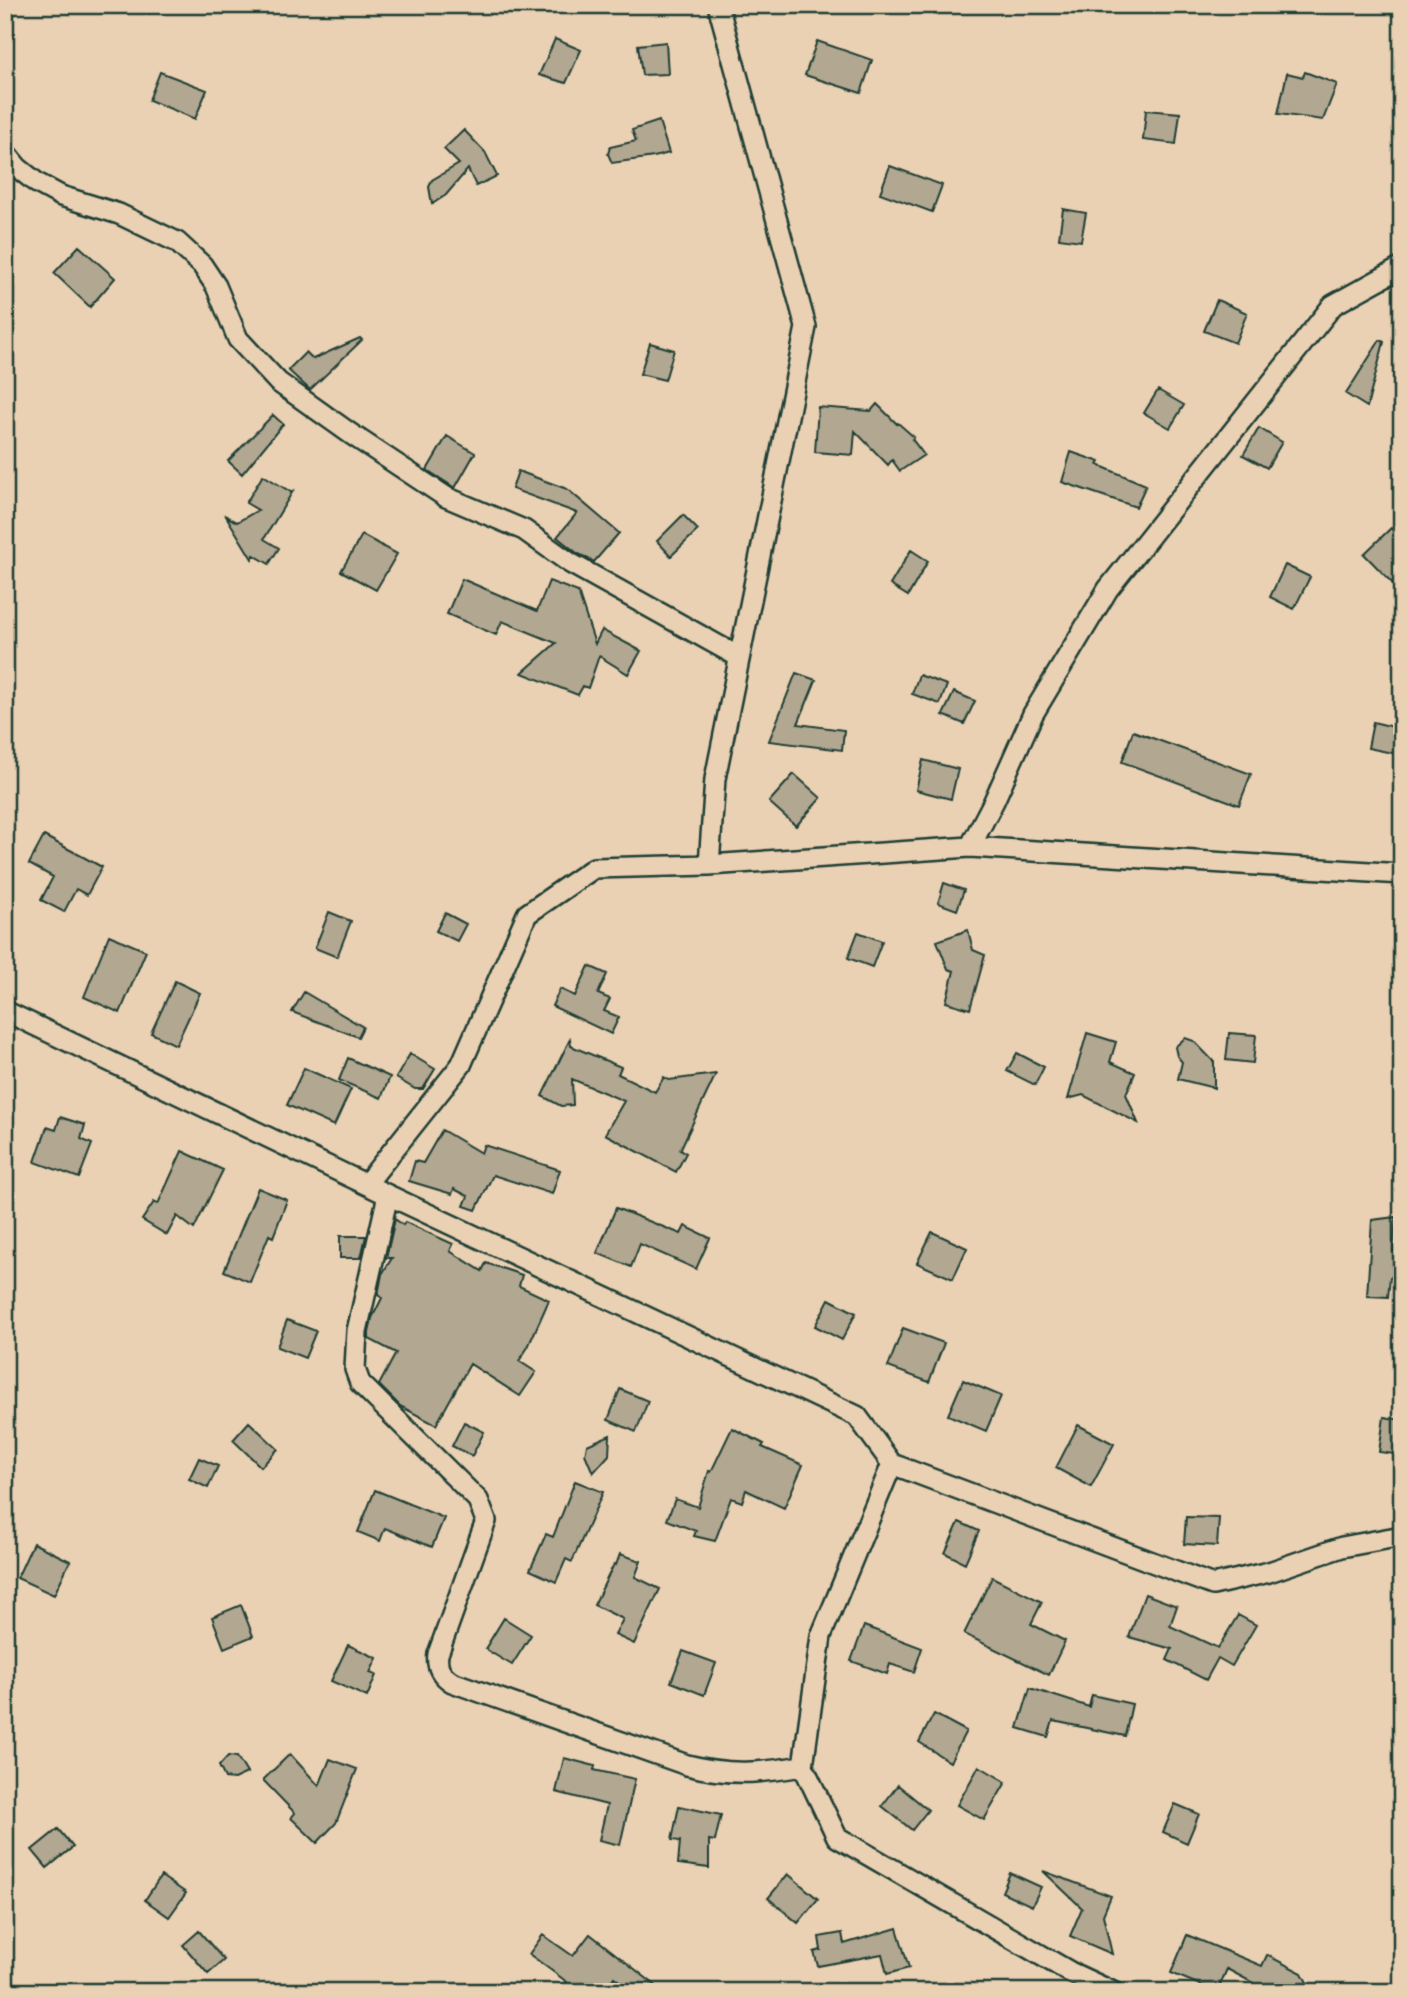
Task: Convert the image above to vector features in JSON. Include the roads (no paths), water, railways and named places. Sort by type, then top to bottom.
[{"type":"street","points":[[709,865],[715,779],[806,327],[718,5]]},
{"type":"street","points":[[5,152],[18,168],[37,183],[61,196],[119,214],[177,242],[202,265],[216,286],[238,339],[278,382],[351,434],[446,497],[524,530],[570,563],[739,657]]},
{"type":"street","points":[[970,847],[1033,714],[1108,589],[1333,305],[1402,267]]},
{"type":"street","points":[[367,1183],[461,1066],[527,914],[594,868],[709,865],[970,847],[1402,874]]},
{"type":"street","points":[[5,1011],[858,1416],[892,1464],[1213,1585],[1269,1572],[1342,1547],[1402,1536]]},
{"type":"street","points":[[388,1195],[357,1331],[355,1368],[360,1383],[478,1500],[486,1521],[438,1654],[437,1661],[443,1676],[452,1682],[713,1772],[737,1774],[803,1766]]},
{"type":"street","points":[[892,1464],[821,1636],[803,1766],[837,1837],[1070,1972],[1113,1992]]},
{"type":"street","points":[[1067,1992],[1070,1972]]}]
